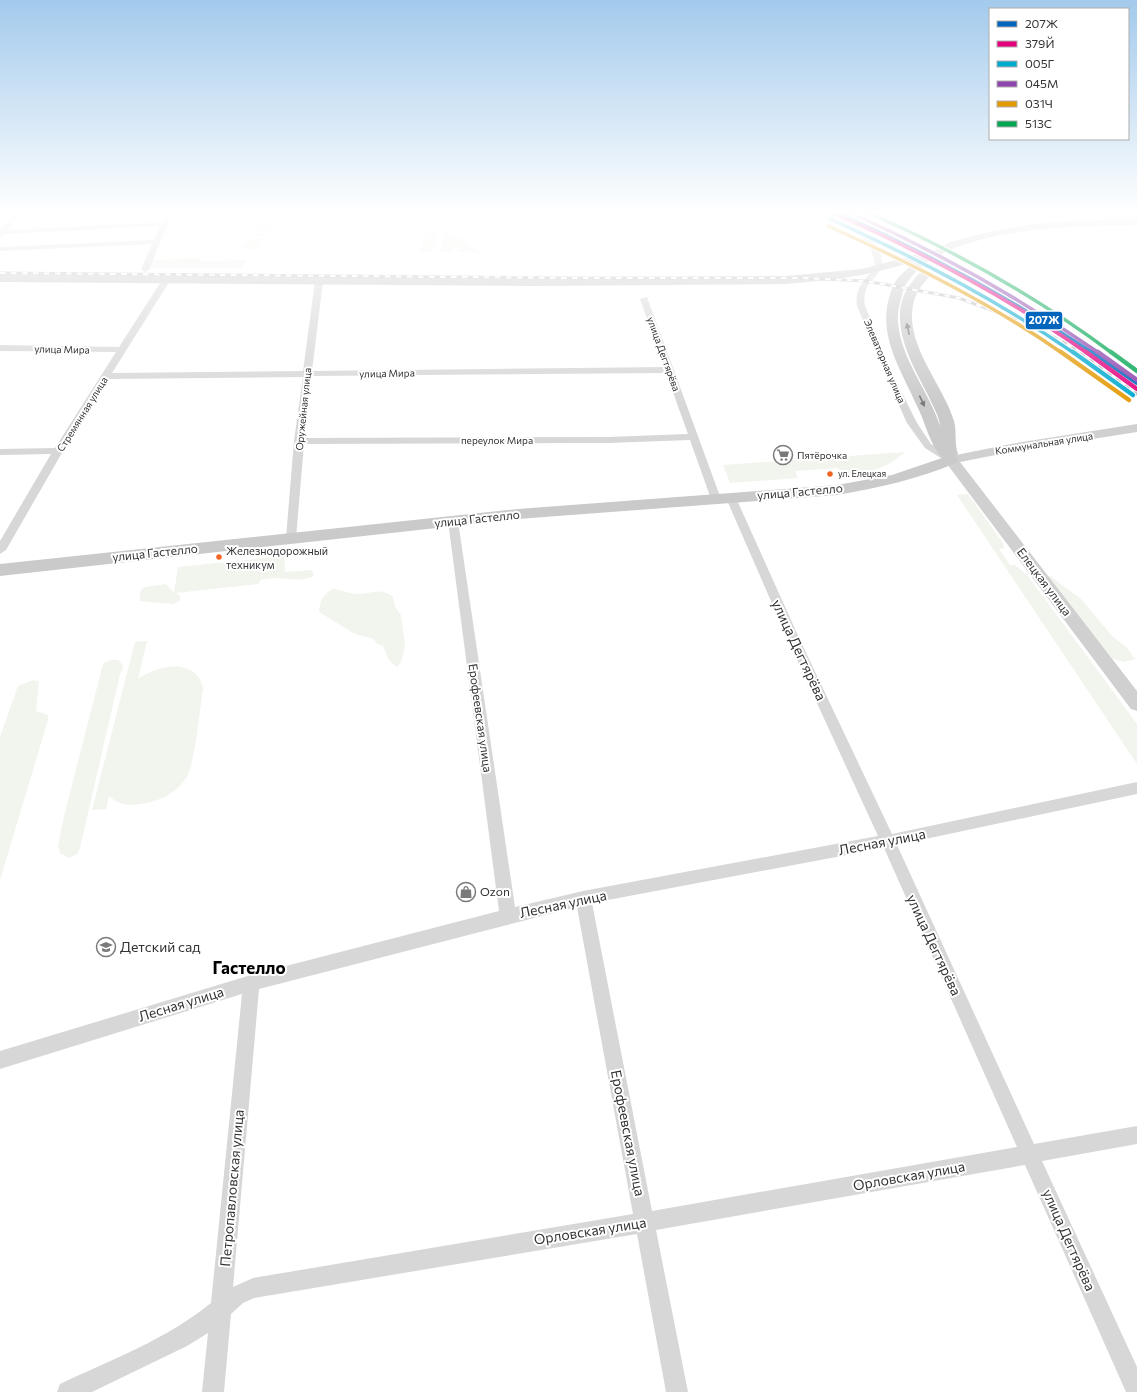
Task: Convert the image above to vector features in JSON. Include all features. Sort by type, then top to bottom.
[{"type":"main road","points":[[0,278],[639,282],[819,278]]},
{"type":"main road","points":[[905,278],[894,298],[890,314],[893,336],[905,366],[932,421],[939,444],[951,460]]},
{"type":"main road","points":[[921,278],[910,294],[907,305],[907,327],[921,366],[947,421],[949,431],[947,444],[951,460]]},
{"type":"main road","name":"Коммунальная улица","points":[[951,460],[1016,447],[1137,428]]},
{"type":"main road","name":"улица Гастелло","points":[[0,570],[291,538],[588,508],[867,486],[922,472],[951,460]]},
{"type":"main road","name":"Елецкая улица","points":[[951,460],[1137,704]]},
{"type":"street","name":"Элеваторная улица","points":[[870,278],[860,291],[859,298],[892,381],[912,422],[928,446],[951,460]]},
{"type":"street","name":"Стремянная улица","points":[[0,550],[58,451],[124,350],[167,279]]},
{"type":"street","name":"Оружейная улица","points":[[291,538],[306,374],[319,281]]},
{"type":"street","name":"улица Дегтярёва","points":[[644,300],[695,437],[794,640],[888,841],[906,884],[1137,1392]]},
{"type":"street","name":"улица Мира","points":[[0,348],[124,350]]},
{"type":"street","name":"улица Мира","points":[[106,376],[669,370]]},
{"type":"street","name":"переулок Мира","points":[[299,441],[608,440],[695,437]]},
{"type":"street","points":[[0,452],[58,451]]},
{"type":"street","name":"Ерофеевская улица","points":[[454,521],[474,681],[508,916]]},
{"type":"street","name":"Лесная улица","points":[[0,1060],[251,983],[583,898],[888,841],[1137,788]]},
{"type":"street","name":"Ерофеевская улица","points":[[583,898],[646,1222],[677,1392]]},
{"type":"street","name":"Петропавловская улица","points":[[213,1392],[251,983]]},
{"type":"street","name":"Орловская улица","points":[[68,1392],[179,1338],[202,1325],[222,1306],[236,1296],[253,1288],[646,1222],[1137,1135]]},
{"type":"shaded area","points":[[905,452],[884,466],[860,473],[842,475],[838,468],[795,471],[798,478],[730,483],[723,465]]},
{"type":"shaded area","points":[[968,494],[1003,543],[1004,548],[999,549],[1010,565],[1015,565],[1028,576],[1137,724],[1137,764],[957,495]]},
{"type":"shaded area","points":[[284,556],[285,572],[312,570],[314,575],[305,579],[295,580],[270,578],[260,580],[259,584],[176,593],[180,596],[180,601],[173,604],[140,601],[140,592],[144,587],[166,584],[174,593],[178,567]]},
{"type":"shaded area","points":[[1050,576],[1081,599],[1112,636],[1127,648],[1135,659],[1124,662],[1113,659],[1048,579],[1047,577]]},
{"type":"shaded area","points":[[333,589],[356,594],[379,591],[393,597],[395,607],[401,615],[405,646],[401,662],[397,667],[389,660],[383,646],[376,643],[374,639],[355,634],[319,612],[320,604],[323,598]]},
{"type":"shaded area","points":[[147,641],[138,679],[156,670],[175,667],[185,668],[193,672],[199,678],[203,688],[195,749],[189,771],[186,778],[174,791],[158,800],[132,805],[117,802],[109,796],[106,809],[92,810],[135,642]]},
{"type":"shaded area","points":[[112,660],[118,660],[122,664],[123,669],[120,674],[80,848],[77,854],[69,858],[60,853],[58,846],[64,816],[102,668],[104,663]]},
{"type":"shaded area","points":[[33,680],[39,681],[36,711],[48,715],[48,720],[0,880],[0,737],[18,686]]},
{"type":"railway","points":[[569,278],[801,278],[866,281],[959,298],[1033,326],[1080,351],[1137,394]]},
{"type":"railway","points":[[977,278],[1016,300],[1069,336]]},
{"type":"transit line","name":"031Ч","points":[[936,278],[984,304],[1058,349],[1129,400]]},
{"type":"transit line","name":"005Г","points":[[952,278],[1025,320],[1133,395]]},
{"type":"transit line","name":"379Й","points":[[967,278],[991,291],[1065,337],[1137,389]]},
{"type":"transit line","name":"207Ж","points":[[970,278],[1066,334],[1137,383]]},
{"type":"transit line","name":"045М","points":[[981,278],[1034,309],[1103,355],[1137,380]]},
{"type":"transit line","name":"513С","points":[[998,278],[1074,326],[1137,371]]},
{"type":"place","name":"Пятёрочка","points":[[783,455]]},
{"type":"place","name":"ул. Елецкая","points":[[830,474]]},
{"type":"place","name":"Железнодорожный техникум","points":[[219,557]]},
{"type":"place","name":"Ozon","points":[[466,892]]},
{"type":"place","name":"Детский сад","points":[[106,947]]},
{"type":"district","name":"Гастелло","points":[[249,968]]}]
